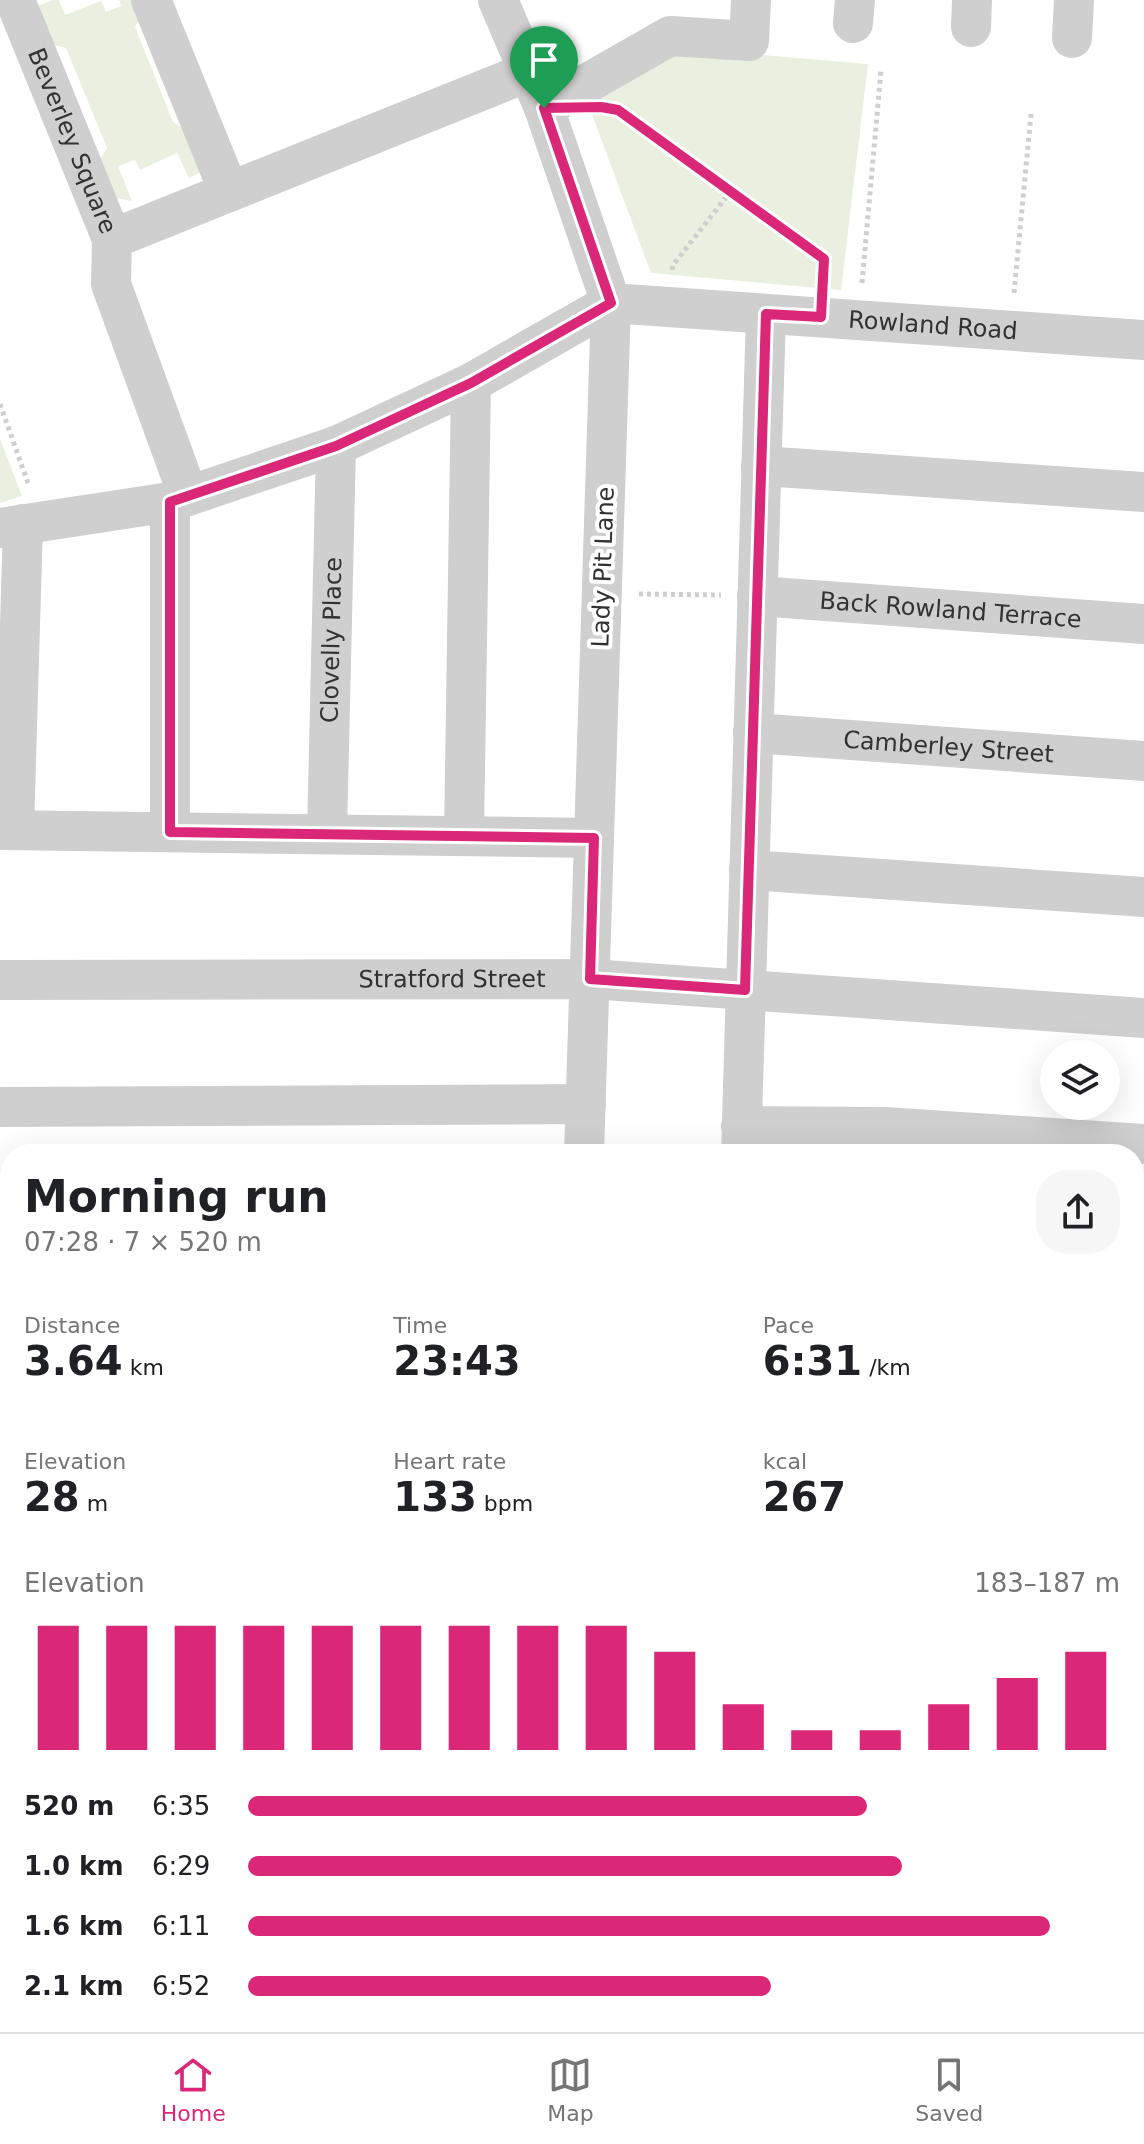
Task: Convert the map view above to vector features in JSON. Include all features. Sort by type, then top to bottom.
[{"type":"street","name":"Beverley Square","points":[[15,0],[112,239],[528,72]]},
{"type":"street","points":[[151,0],[229,192]]},
{"type":"street","name":"Lady Pit Lane","points":[[498,0],[544,108],[611,303],[584,1144]]},
{"type":"street","points":[[544,108],[670,36],[749,41],[751,0]]},
{"type":"street","points":[[112,239],[111,284],[179,498],[170,832]]},
{"type":"street","points":[[594,838],[7,830],[22,524],[179,498],[336,446],[471,383],[611,303]]},
{"type":"street","name":"Rowland Road","points":[[611,303],[1144,340]]},
{"type":"street","points":[[766,314],[741,1140],[1144,1144]]},
{"type":"street","points":[[464,836],[471,383]]},
{"type":"street","name":"Clovelly Place","points":[[327,834],[336,446]]},
{"type":"street","points":[[761,466],[1144,492]]},
{"type":"street","name":"Back Rowland Terrace","points":[[757,596],[1144,624]]},
{"type":"street","name":"Camberley Street","points":[[753,733],[1144,761]]},
{"type":"street","points":[[749,870],[1144,897]]},
{"type":"street","name":"Stratford Street","points":[[0,980],[590,979],[1144,1018]]},
{"type":"street","points":[[0,1107],[586,1104]]},
{"type":"path","points":[[840,319],[881,70]]},
{"type":"path","points":[[610,108],[618,110],[824,259],[840,319]]},
{"type":"path","points":[[1010,330],[1031,114]]},
{"type":"path","points":[[669,306],[673,265],[731,191]]},
{"type":"path","points":[[0,404],[22,524]]},
{"type":"path","points":[[602,593],[757,596]]},
{"type":"green space","points":[[59,0],[65,15],[101,1],[106,12],[121,6],[119,0],[138,0],[143,11],[135,27],[173,122],[188,132],[203,171],[189,178],[177,153],[140,170],[135,160],[118,166],[132,201],[112,197],[98,163],[107,148],[66,48],[50,44],[35,7]]},
{"type":"green space","points":[[669,47],[868,64],[841,290],[651,273],[584,93]]},
{"type":"green space","points":[[0,439],[22,496],[0,503]]},
{"type":"route","points":[[601,107],[618,110],[824,259],[821,317],[766,314],[745,990],[590,979],[594,838],[170,832],[170,502],[336,446],[471,383],[611,303],[544,108],[601,107]]}]
